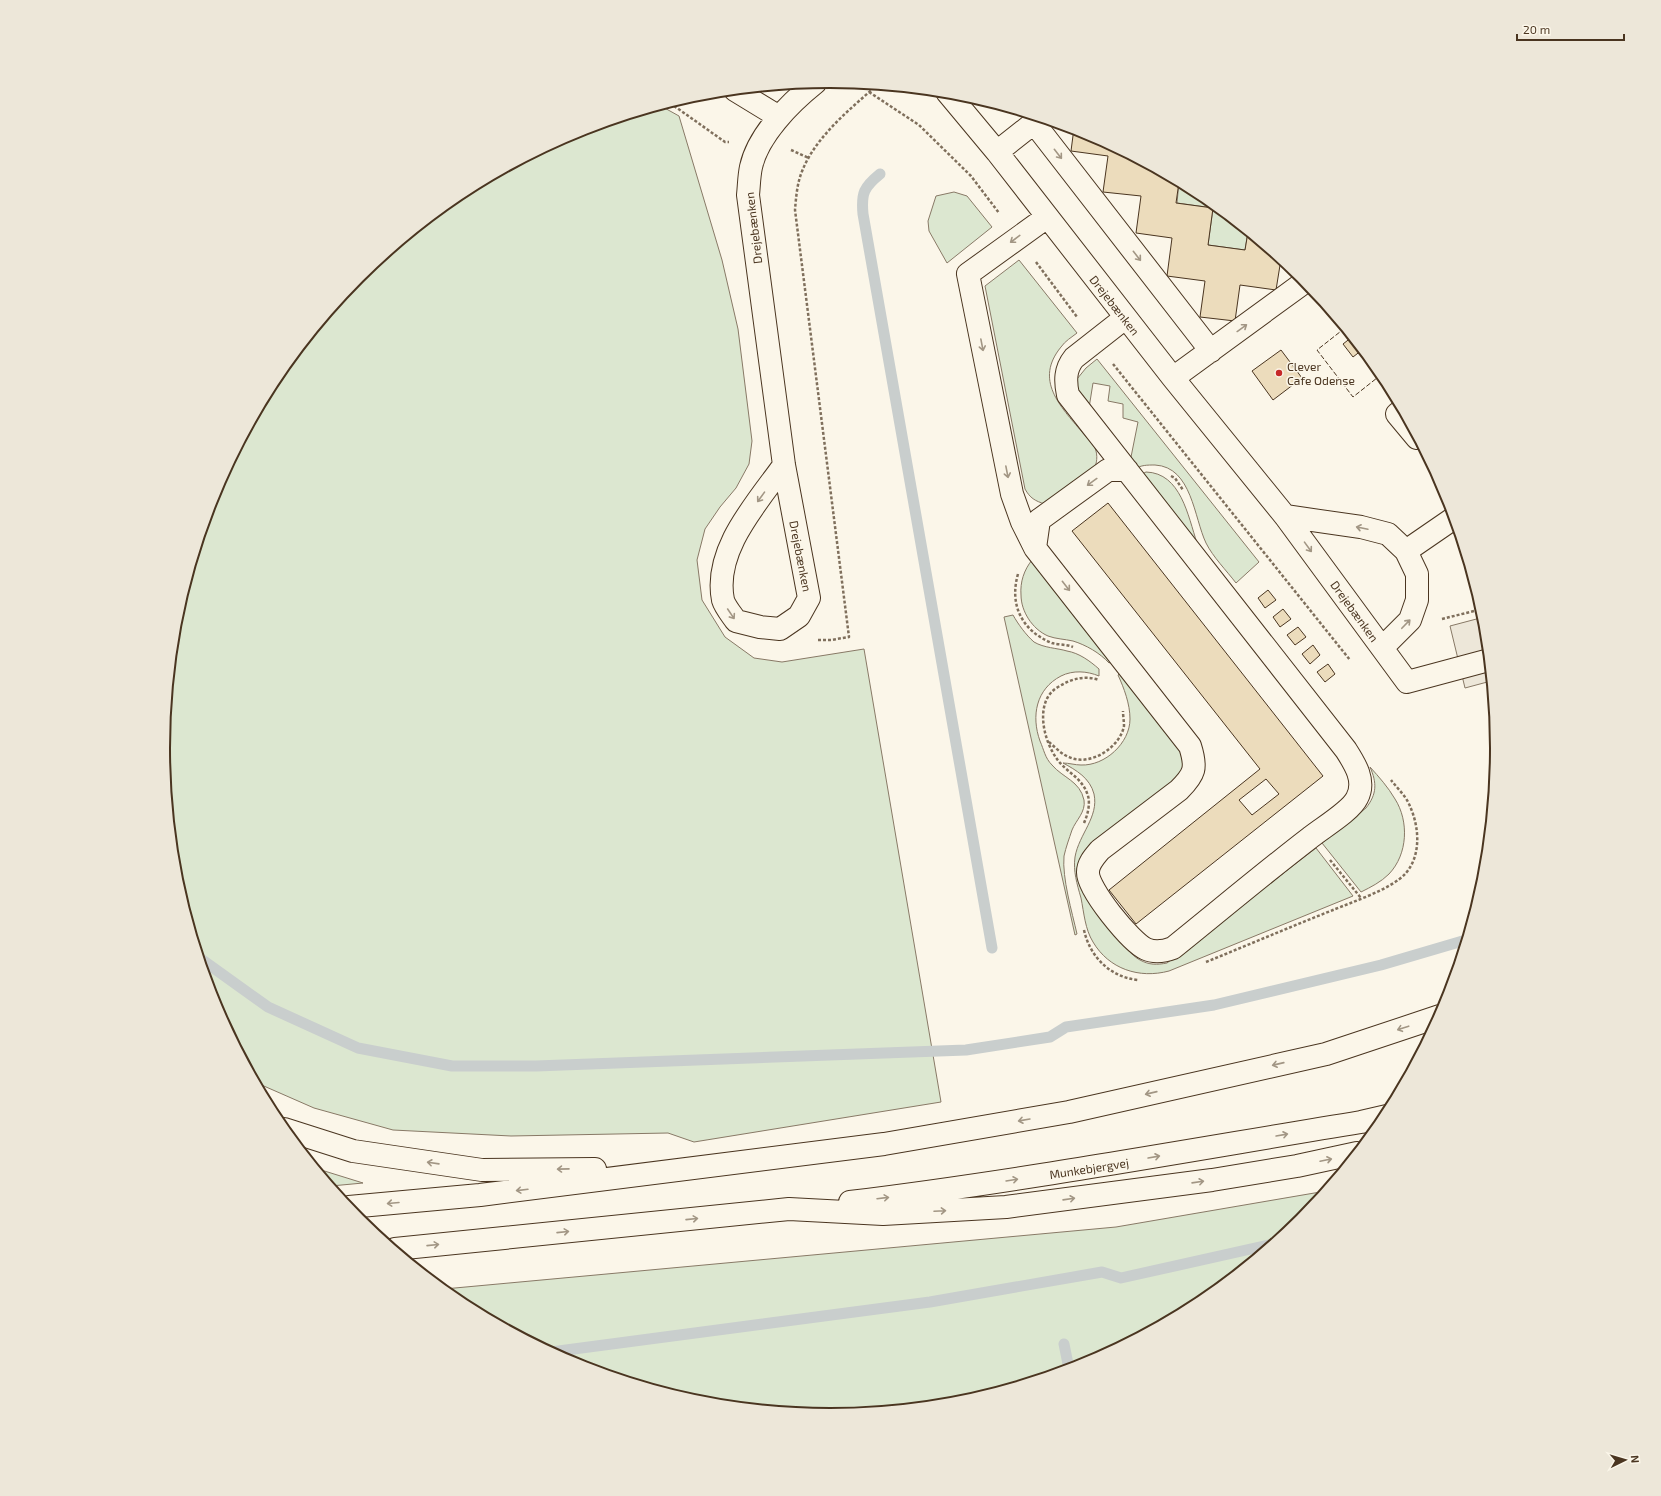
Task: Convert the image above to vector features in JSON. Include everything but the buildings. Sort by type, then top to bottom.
[{"type":"main road","name":"Drejebænken","points":[[784,465],[740,527],[722,568],[723,602],[736,621],[760,627],[780,629],[799,616],[809,598],[784,465],[748,195],[751,168],[762,139],[779,118],[807,89]]},
{"type":"main road","points":[[743,94],[779,118]]},
{"type":"main road","name":"Drejebænken","points":[[954,100],[997,152],[1173,378],[1285,516],[1382,648],[1410,620],[1417,600],[1417,574],[1406,551],[1388,534],[1361,527],[1285,516]]},
{"type":"main road","points":[[997,152],[1036,121]]},
{"type":"main road","points":[[1038,121],[1211,351]]},
{"type":"main road","points":[[1047,217],[968,274],[1012,494],[1022,522],[1035,548],[1190,746],[1195,761],[1194,770],[1190,779],[1179,790],[1100,850],[1092,860],[1088,872],[1091,885],[1098,897],[1135,942],[1147,949],[1165,951],[1173,948],[1312,836],[1347,810],[1357,798],[1360,784],[1357,767],[1346,750],[1068,395],[1066,384],[1068,365],[1074,358],[1126,318]]},
{"type":"main road","points":[[1173,378],[1301,285]]},
{"type":"main road","points":[[1399,413],[1397,414],[1405,423]]},
{"type":"main road","points":[[1035,548],[1039,520],[1108,470],[1127,470]]},
{"type":"main road","points":[[1406,551],[1450,521]]},
{"type":"main road","points":[[1382,648],[1407,682],[1485,661]]},
{"type":"main road","points":[[356,1206],[480,1195],[884,1144],[1069,1112],[1326,1054],[1432,1019]]},
{"type":"main road","points":[[1361,1122],[1384,1107]]},
{"type":"main road","name":"Munkebjergvej","points":[[789,1209],[967,1187],[1111,1165],[1377,1118]]},
{"type":"main road","points":[[294,1132],[353,1151],[482,1170],[700,1168]]},
{"type":"main road","points":[[400,1248],[789,1209],[883,1214],[1006,1208],[1212,1180],[1297,1166],[1350,1154]]},
{"type":"path","points":[[799,616],[819,641],[849,637],[797,229],[795,210],[797,192],[801,174],[818,143],[843,116],[873,89]]},
{"type":"path","points":[[869,92],[919,125],[971,176],[1095,341],[1353,663]]},
{"type":"path","points":[[1035,548],[1029,554],[1017,575],[1015,595],[1018,612],[1024,623],[1035,634],[1053,643],[1077,648]]},
{"type":"path","points":[[1410,620],[1433,621],[1476,610]]},
{"type":"path","points":[[1049,742],[1069,757],[1078,760],[1092,758],[1104,753],[1120,737],[1124,727],[1123,710]]},
{"type":"path","points":[[1312,836],[1361,898]]},
{"type":"green space","points":[[666,109],[679,116],[722,260],[738,329],[752,441],[749,464],[736,488],[720,507],[705,529],[697,560],[702,600],[725,637],[754,658],[782,662],[864,649],[941,1102],[694,1142],[668,1133],[511,1136],[393,1130],[314,1108],[264,1086],[259,1078],[221,1001],[193,919],[183,877],[176,834],[172,791],[170,748],[172,705],[176,662],[183,619],[193,577],[206,536],[221,495],[239,456],[259,418],[282,381],[307,346],[334,313],[364,281],[395,252],[429,224],[464,199],[501,176],[578,138],[618,123]]},
{"type":"green space","points":[[1178,187],[1209,207],[1177,203]]},
{"type":"green space","points":[[954,192],[967,196],[992,227],[947,263],[929,231],[928,221],[936,196]]},
{"type":"green space","points":[[1213,210],[1247,237],[1245,250],[1208,245]]},
{"type":"green space","points":[[1019,260],[1077,333],[1063,345],[1053,359],[1050,371],[1050,382],[1053,392],[1059,402],[1092,444],[1097,454],[1093,472],[1045,504],[1033,499],[1025,489],[985,286]]},
{"type":"green space","points":[[1097,359],[1259,562],[1236,583],[1206,543],[1190,495],[1177,475],[1167,468],[1155,465],[1142,466],[1135,469],[1130,462],[1138,422],[1123,418],[1123,404],[1108,401],[1110,386],[1093,383],[1089,408],[1078,395],[1077,379],[1086,368]]},
{"type":"green space","points":[[1146,472],[1158,474],[1175,488],[1186,509],[1197,543],[1140,475]]},
{"type":"green space","points":[[1032,560],[1111,662],[1109,663],[1097,653],[1083,645],[1073,641],[1054,638],[1042,633],[1028,619],[1023,607],[1021,585],[1023,576]]},
{"type":"green space","points":[[1013,615],[1022,629],[1034,642],[1046,647],[1080,655],[1099,669],[1099,676],[1085,672],[1075,672],[1061,676],[1046,688],[1041,696],[1036,713],[1037,732],[1048,760],[1056,769],[1079,788],[1084,800],[1084,808],[1072,830],[1064,856],[1064,874],[1077,934],[1075,935],[1004,617]]},
{"type":"green space","points":[[1120,673],[1180,750],[1184,766],[1176,780],[1090,848],[1083,891],[1126,949],[1143,962],[1150,964],[1167,963],[1316,848],[1353,896],[1169,971],[1147,974],[1136,972],[1126,970],[1107,959],[1093,942],[1088,932],[1075,872],[1075,857],[1077,849],[1094,810],[1094,794],[1086,779],[1063,763],[1081,765],[1099,762],[1121,744],[1129,728],[1130,719],[1126,696],[1118,675]]},
{"type":"green space","points":[[1370,767],[1389,790],[1400,808],[1403,817],[1404,837],[1400,857],[1389,874],[1379,882],[1361,892],[1322,843],[1366,808],[1370,803],[1374,793],[1375,783]]},
{"type":"green space","points":[[324,1171],[363,1183],[336,1185]]},
{"type":"green space","points":[[1318,1192],[1266,1244],[1232,1272],[1197,1297],[1160,1320],[1122,1340],[1083,1358],[1043,1373],[1001,1386],[917,1402],[874,1407],[787,1407],[744,1402],[660,1386],[618,1373],[578,1358],[539,1340],[500,1320],[452,1288],[1116,1227]]},
{"type":"shaded area","points":[[1478,619],[1487,682],[1465,688],[1450,626]]},
{"type":"waterway","points":[[880,174],[870,183],[865,191],[863,196],[863,214],[992,948]]},
{"type":"waterway","points":[[207,963],[268,1007],[358,1048],[452,1066],[536,1066],[966,1050],[1050,1037],[1066,1027],[1214,1005],[1381,965],[1461,942]]},
{"type":"waterway","points":[[562,1351],[930,1302],[1102,1272],[1121,1278],[1263,1246]]},
{"type":"waterway","points":[[1064,1344],[1068,1364]]},
{"type":"fence","points":[[1342,331],[1317,350],[1353,397],[1377,378]]},
{"type":"place","name":"Clever Cafe Odense","points":[[1279,373]]}]
